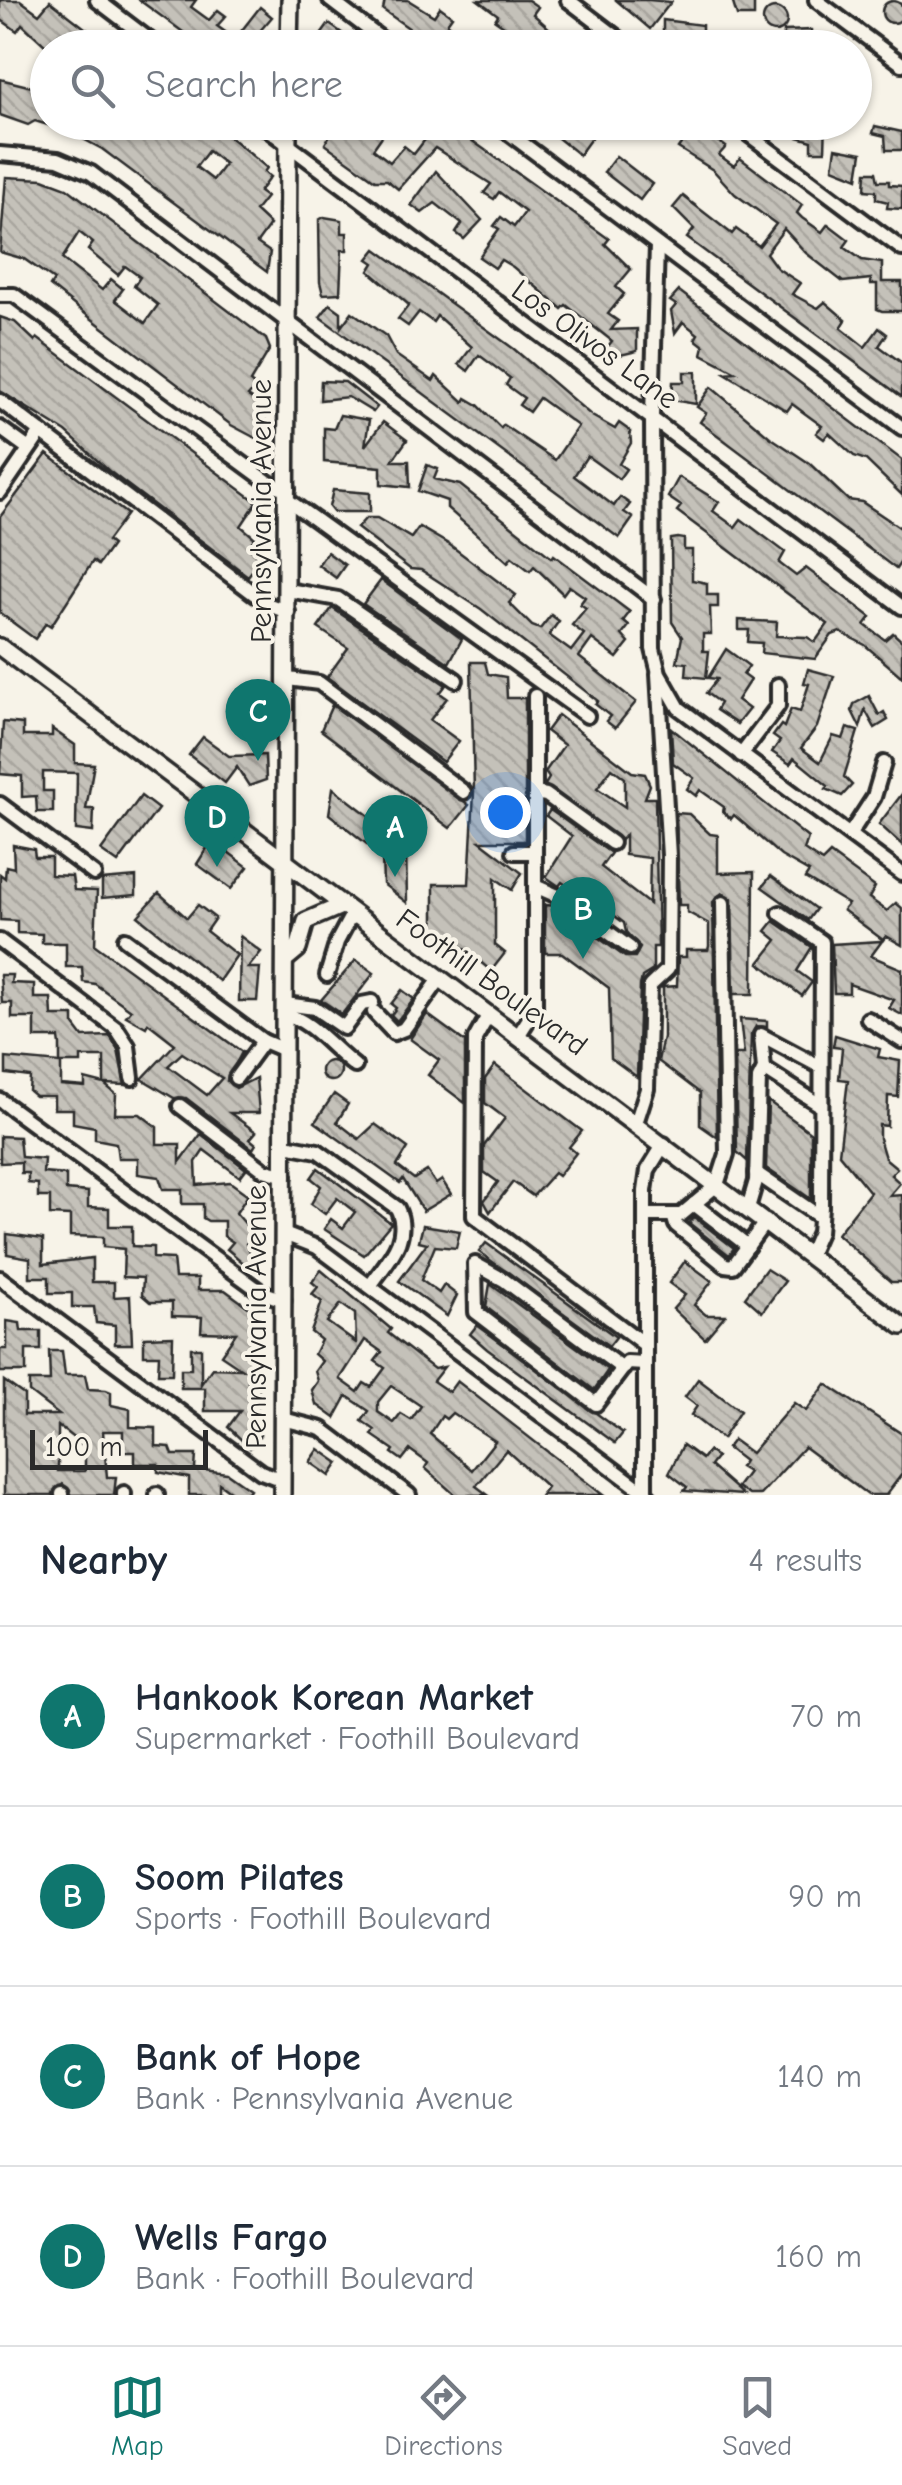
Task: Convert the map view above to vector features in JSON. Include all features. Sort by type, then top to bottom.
[{"type":"main road","points":[[289,30],[290,0]]},
{"type":"main road","name":"Pennsylvania Avenue","points":[[282,1488],[288,143]]},
{"type":"main road","name":"Foothill Boulevard","points":[[0,648],[902,1326]]},
{"type":"main road","points":[[286,959],[298,949],[306,921],[347,910]]},
{"type":"street","points":[[97,0],[136,30]]},
{"type":"street","points":[[330,0],[369,30]]},
{"type":"street","points":[[568,0],[607,30]]},
{"type":"street","points":[[816,0],[856,30]]},
{"type":"street","points":[[872,42],[902,64]]},
{"type":"street","name":"Los Olivos Lane","points":[[284,140],[304,161],[652,416],[902,608]]},
{"type":"street","points":[[518,140],[902,428]]},
{"type":"street","points":[[756,140],[902,249]]},
{"type":"street","points":[[0,154],[58,159],[91,173],[288,320],[304,338],[654,599]]},
{"type":"street","points":[[636,1124],[648,1089],[650,986],[668,970],[670,856],[659,672],[654,649],[652,416],[657,244]]},
{"type":"street","points":[[0,295],[14,295],[587,716]]},
{"type":"street","points":[[0,401],[269,605],[288,612]]},
{"type":"street","points":[[0,428],[29,449]]},
{"type":"street","points":[[0,492],[5,470],[41,432]]},
{"type":"street","points":[[288,590],[338,598],[456,680]]},
{"type":"street","points":[[659,672],[679,708],[902,874]]},
{"type":"street","points":[[288,679],[312,680],[328,689],[464,792]]},
{"type":"street","points":[[741,755],[778,706],[778,684]]},
{"type":"street","points":[[518,1036],[535,1009],[535,696]]},
{"type":"street","points":[[850,834],[874,797],[884,764]]},
{"type":"street","points":[[535,793],[546,795],[612,844]]},
{"type":"street","points":[[0,804],[94,874]]},
{"type":"street","points":[[514,852],[535,852]]},
{"type":"street","points":[[535,886],[560,896],[630,948]]},
{"type":"street","points":[[646,1214],[681,1215],[717,1185],[727,1154],[723,903]]},
{"type":"street","points":[[328,975],[347,910]]},
{"type":"street","points":[[780,913],[822,942],[820,1217],[809,1255]]},
{"type":"street","points":[[125,939],[263,1041],[284,1050]]},
{"type":"street","points":[[0,941],[117,1029],[128,1046],[132,1078]]},
{"type":"street","points":[[285,1009],[315,1008],[344,1028],[362,1004],[373,1007],[394,1032],[404,1028],[440,979]]},
{"type":"street","points":[[285,1009],[304,1020],[356,1066]]},
{"type":"street","points":[[488,1014],[475,1040],[474,1216],[645,1345]]},
{"type":"street","points":[[868,1019],[902,1041]]},
{"type":"street","points":[[748,1208],[756,1170],[757,1093],[764,1069],[761,1036],[820,1067]]},
{"type":"street","points":[[236,1078],[263,1041]]},
{"type":"street","points":[[764,1069],[820,1104]]},
{"type":"street","points":[[0,1100],[261,1292],[284,1300]]},
{"type":"street","points":[[180,1106],[264,1170],[285,1176]]},
{"type":"street","points":[[646,1494],[648,1170],[664,1144]]},
{"type":"street","points":[[285,1145],[318,1151],[396,1208],[403,1221],[402,1237],[370,1286]]},
{"type":"street","points":[[756,1170],[820,1217]]},
{"type":"street","points":[[694,1204],[748,1246]]},
{"type":"street","points":[[673,1215],[676,1225],[725,1265],[733,1266],[766,1221]]},
{"type":"street","points":[[284,1234],[317,1247],[646,1494]]},
{"type":"street","points":[[623,1369],[504,1280],[476,1264],[476,1312],[596,1404],[628,1363],[645,1364]]},
{"type":"street","points":[[0,1278],[282,1488]]},
{"type":"street","points":[[283,1419],[322,1429],[409,1495]]},
{"type":"building","points":[[0,0],[20,0],[39,14],[50,1],[88,30],[30,31],[22,24],[17,31],[0,19]]},
{"type":"building","points":[[139,0],[196,0],[191,7],[209,20],[218,10],[226,16],[217,26],[223,30],[180,30]]},
{"type":"building","points":[[385,0],[408,0],[434,16],[440,7],[452,16],[447,23],[456,30],[411,30],[383,10]]},
{"type":"building","points":[[478,0],[528,0],[538,7],[533,14],[551,30],[510,30],[495,20],[498,15]]},
{"type":"building","points":[[616,0],[649,0],[671,2],[650,29]]},
{"type":"building","points":[[732,0],[754,0],[754,16],[737,16]]},
{"type":"building","points":[[885,4],[901,4],[901,20],[885,20]]},
{"type":"building","points":[[260,7],[272,17],[261,30],[242,30]]},
{"type":"building","points":[[770,9],[780,9],[786,15],[786,25],[781,30],[769,30],[764,25],[764,15]]},
{"type":"building","points":[[663,20],[702,25],[702,30],[663,30]]},
{"type":"building","points":[[0,79],[30,86],[30,124],[0,115]]},
{"type":"building","points":[[875,126],[902,132],[902,150],[886,150],[885,136],[873,133]]},
{"type":"building","points":[[85,140],[234,140],[267,168],[264,172],[270,177],[259,192],[266,197],[255,211],[270,225],[257,243],[270,252],[267,272]],"holes":[[[208,151],[225,164],[213,180],[196,167]]]},
{"type":"building","points":[[327,140],[379,140],[373,149],[390,162],[404,146],[414,154],[425,140],[471,140],[609,239],[605,244],[631,269],[616,287],[624,294],[608,314],[618,321],[611,330],[637,329],[637,351],[616,356],[610,364],[600,357],[612,341],[566,305],[562,309],[513,267],[501,260],[495,268],[479,257],[499,229],[494,226],[501,217],[514,227],[525,212],[499,192],[494,199],[484,193],[491,184],[435,148],[398,189],[387,180],[375,180],[325,144]]},
{"type":"building","points":[[560,140],[590,140],[579,155]]},
{"type":"building","points":[[717,140],[726,147],[719,155],[734,166],[740,158],[802,205],[797,213],[802,218],[822,232],[828,224],[849,240],[844,247],[862,260],[882,263],[882,282],[902,282],[902,311],[882,311],[877,309],[877,284],[871,284],[871,279],[843,282],[806,253],[784,229],[766,253],[777,268],[800,283],[792,294],[818,308],[825,302],[846,320],[841,328],[865,347],[879,328],[887,334],[879,346],[902,363],[902,397],[687,238],[694,229],[673,208],[683,196],[732,234],[736,229],[759,246],[776,224],[735,194],[713,170],[678,148],[683,141]]},
{"type":"building","points":[[808,140],[825,140],[825,151],[812,151],[812,141]]},
{"type":"building","points":[[836,148],[862,153],[858,178],[833,168]]},
{"type":"building","points":[[616,156],[652,184],[640,200],[604,172]]},
{"type":"building","points":[[436,171],[482,220],[464,239],[456,233],[462,224],[435,203],[422,213],[411,205]]},
{"type":"building","points":[[866,172],[876,172],[878,181],[902,186],[902,209],[887,208],[888,202],[876,199],[876,191],[865,190]]},
{"type":"building","points":[[6,177],[43,179],[67,188],[266,339],[270,349],[250,382],[256,387],[248,396],[270,411],[260,424],[270,432],[263,442],[231,425],[50,286],[54,280],[24,259],[0,252]],"holes":[[[79,232],[93,243],[88,250],[118,275],[125,266],[140,277],[134,286],[158,305],[145,323],[115,300],[123,289],[111,279],[102,290],[62,259]]]},
{"type":"building","points":[[319,220],[342,220],[342,233],[347,233],[340,293],[323,294],[320,282]]},
{"type":"building","points":[[376,249],[514,349],[592,416],[615,429],[619,423],[630,431],[631,443],[619,464],[626,469],[619,479],[587,456],[574,476],[614,506],[620,497],[630,504],[624,512],[633,518],[619,538],[320,317],[330,304],[341,312],[341,327],[352,312],[386,336],[396,355],[433,381],[436,376],[464,402],[466,398],[478,405],[501,428],[503,425],[555,460],[578,426],[539,398],[529,412],[519,405],[524,398],[506,385],[510,378],[479,355],[468,371],[459,364],[472,347],[437,316],[433,322],[419,312],[408,326],[398,319],[409,305],[369,271],[374,263],[368,259]]},
{"type":"building","points":[[679,291],[902,460],[902,495],[866,460],[854,456],[829,433],[824,439],[816,433],[822,426],[792,404],[787,411],[725,373],[736,372],[702,354],[704,346],[695,339],[698,334],[683,322],[675,333],[671,311],[676,305],[670,301]]},
{"type":"building","points":[[0,317],[15,322],[35,341],[37,338],[257,502],[241,526],[255,538],[249,545],[261,559],[248,576],[109,471],[66,432],[0,391]]},
{"type":"building","points":[[684,372],[696,372],[696,404],[672,400],[673,382],[684,382]]},
{"type":"building","points":[[321,381],[345,382],[377,407],[373,412],[348,397],[320,400]]},
{"type":"building","points":[[711,387],[770,437],[809,463],[848,500],[862,502],[902,529],[902,560],[896,569],[700,422],[706,413],[697,407]]},
{"type":"building","points":[[340,415],[369,420],[365,446],[383,422],[407,440],[392,461],[409,461],[410,487],[381,484],[381,467],[324,462],[324,428],[334,429]]},
{"type":"building","points":[[47,454],[127,514],[107,541],[112,545],[98,565],[93,561],[51,626],[46,623],[35,639],[0,613],[0,517]]},
{"type":"building","points":[[427,465],[438,469],[434,479],[460,485],[552,558],[554,555],[630,612],[623,621],[629,626],[622,635],[629,643],[617,658],[592,639],[579,657],[636,702],[615,728],[606,721],[610,716],[595,704],[598,701],[481,609],[421,570],[410,569],[357,528],[366,518],[377,518],[411,538],[419,527],[450,545],[516,595],[509,603],[532,626],[540,629],[551,615],[559,621],[549,635],[571,651],[584,634],[572,625],[586,608],[580,604],[585,597],[569,586],[563,594],[534,566],[530,571],[512,557],[508,562],[447,508],[447,501],[418,491]]},
{"type":"building","points":[[679,477],[719,502],[713,511],[735,527],[741,519],[785,552],[779,563],[796,576],[806,568],[871,617],[865,625],[885,640],[893,633],[902,641],[902,677],[865,645],[840,632],[832,635],[815,659],[761,653],[762,643],[748,642],[749,630],[739,630],[739,620],[777,622],[776,636],[807,637],[815,642],[828,624],[677,511],[681,506],[668,497]]},
{"type":"building","points":[[333,490],[370,493],[370,512],[333,512],[329,507]]},
{"type":"building","points":[[671,539],[684,539],[684,550],[692,550],[692,580],[707,583],[707,595],[718,595],[718,607],[710,607],[711,634],[703,634],[703,651],[709,651],[706,678],[686,676],[687,663],[677,662],[682,637],[672,622]]},
{"type":"building","points":[[327,552],[345,565],[336,578],[318,565]]},
{"type":"building","points":[[381,580],[462,639],[449,663],[363,604]]},
{"type":"building","points":[[332,608],[446,685],[440,693],[447,698],[430,720],[459,741],[443,762],[327,677],[348,648],[318,628]]},
{"type":"building","points":[[726,649],[749,666],[743,675],[750,680],[737,700],[749,709],[737,724],[716,710],[720,703],[706,693],[717,679],[708,678]]},
{"type":"building","points":[[471,662],[485,662],[488,674],[506,677],[507,698],[525,698],[525,841],[480,841],[522,873],[512,890],[495,878],[495,945],[505,953],[491,971],[454,940],[451,943],[434,930],[434,884],[469,884],[474,792]]},
{"type":"building","points":[[808,669],[834,676],[817,727],[801,748],[820,762],[833,736],[843,739],[847,728],[858,731],[844,777],[852,785],[842,796],[826,789],[828,786],[794,758],[790,764],[772,752],[780,741],[773,736],[781,725],[784,727],[791,709],[800,712],[809,684],[804,683]]},
{"type":"building","points":[[869,696],[879,715],[884,712],[888,720],[875,728],[865,710],[860,727],[852,711],[854,704]]},
{"type":"building","points":[[332,705],[469,805],[450,828],[321,730]]},
{"type":"building","points":[[558,715],[632,772],[645,774],[650,785],[645,798],[655,798],[658,947],[653,947],[653,970],[642,977],[640,986],[637,1077],[611,1058],[609,988],[562,953],[545,953],[545,905],[555,906],[625,957],[635,957],[640,948],[626,932],[624,923],[575,886],[573,890],[562,882],[559,886],[546,877],[572,836],[546,816],[550,810],[611,853],[601,867],[649,904],[650,858],[625,855],[625,835],[621,840],[545,785],[549,778],[545,772],[564,745],[546,731]],"holes":[[[612,768],[625,778],[625,807],[597,788]]]},
{"type":"building","points":[[3,722],[23,724],[23,736],[52,736],[52,729],[75,745],[75,763],[94,764],[86,809],[94,809],[93,832],[76,830],[77,773],[43,772],[43,791],[53,791],[53,812],[37,812],[36,796],[22,797],[22,776],[0,774]]},
{"type":"building","points":[[671,728],[808,838],[804,850],[822,862],[830,854],[875,887],[869,898],[887,911],[896,903],[902,908],[902,945],[886,936],[883,940],[843,910],[848,904],[805,878],[809,872],[781,856],[734,815],[731,819],[723,812],[724,807],[700,790],[696,796],[687,789],[694,778],[673,763]]},
{"type":"building","points":[[203,737],[229,756],[265,755],[266,780],[249,786],[237,767],[225,783],[189,755]]},
{"type":"building","points":[[333,788],[406,844],[407,903],[383,884],[382,856],[329,814]]},
{"type":"building","points":[[902,794],[902,845],[879,824]]},
{"type":"building","points":[[141,796],[158,809],[118,863],[101,851]]},
{"type":"building","points":[[676,813],[689,814],[710,834],[718,835],[718,873],[754,872],[753,994],[734,994],[732,899],[722,893],[713,902],[717,1137],[700,1125],[700,1093],[658,1061],[663,1037],[663,987],[677,986],[678,957],[686,957],[686,950],[708,950],[709,946],[709,924],[687,912],[687,905],[679,905]]},
{"type":"building","points":[[212,840],[248,867],[231,889],[197,864]]},
{"type":"building","points":[[13,845],[34,849],[35,857],[51,857],[51,875],[72,876],[74,890],[97,891],[95,945],[242,1052],[227,1081],[236,1088],[256,1078],[259,1113],[230,1113],[256,1132],[250,1139],[256,1144],[253,1149],[186,1098],[174,1098],[142,1079],[175,1044],[148,1023],[146,1027],[126,1016],[131,1010],[95,984],[83,982],[82,967],[66,967],[66,943],[42,943],[42,934],[17,933],[17,921],[0,920],[0,874],[5,878],[6,866],[14,868]],"holes":[[[182,1053],[222,1078],[207,1095],[168,1066]]]},
{"type":"building","points":[[771,876],[816,909],[808,920],[762,887]]},
{"type":"building","points":[[136,877],[136,895],[102,898],[102,880]]},
{"type":"building","points":[[159,893],[187,918],[198,905],[215,918],[206,931],[237,955],[219,981],[138,916]]},
{"type":"building","points":[[774,921],[812,947],[797,971],[812,982],[802,996],[759,963],[777,940],[766,931]]},
{"type":"building","points":[[240,936],[261,952],[248,968],[260,968],[257,1001],[239,1001]]},
{"type":"building","points":[[882,941],[871,956],[902,969],[902,1015],[889,1008],[894,1000],[849,984],[849,993],[834,993],[832,944]]},
{"type":"building","points":[[356,960],[374,973],[342,1014],[321,1000]]},
{"type":"building","points":[[0,975],[12,975],[11,983],[34,984],[34,998],[51,998],[52,1016],[74,1016],[74,1025],[83,1037],[110,1036],[118,1050],[125,1085],[104,1084],[116,1094],[115,1114],[140,1114],[157,1127],[157,1144],[180,1144],[180,1162],[201,1134],[246,1169],[240,1177],[204,1150],[196,1162],[197,1185],[230,1182],[248,1195],[236,1213],[254,1234],[246,1244],[253,1257],[247,1266],[227,1249],[233,1242],[224,1236],[224,1221],[203,1218],[203,1204],[182,1204],[182,1189],[163,1189],[159,1177],[138,1174],[138,1158],[118,1158],[116,1143],[95,1139],[95,1127],[73,1123],[73,1109],[54,1109],[54,1096],[35,1096],[29,1091],[30,1077],[6,1074],[6,1058],[60,1063],[60,1045],[59,1038],[35,1038],[35,1018],[12,1018],[12,1003],[2,1003]],"holes":[[[81,1057],[104,1057],[104,1084],[85,1079],[85,1087],[61,1085],[61,1063],[81,1063]]]},
{"type":"building","points":[[402,990],[414,999],[397,1021],[391,1015],[396,1008],[391,1004]]},
{"type":"building","points":[[427,1014],[465,1042],[465,1103],[428,1075],[439,1060],[410,1039]]},
{"type":"building","points":[[740,1019],[767,1021],[767,1027],[756,1026],[751,1035],[747,1161],[737,1152],[735,1054],[744,1054]]},
{"type":"building","points":[[835,1035],[880,1049],[878,1057],[900,1061],[898,1097],[888,1096],[887,1126],[879,1125],[879,1138],[885,1158],[897,1168],[891,1175],[900,1183],[889,1196],[902,1195],[902,1282],[891,1282],[837,1234],[870,1192],[839,1154],[848,1080],[839,1079],[842,1048],[833,1047]]},
{"type":"building","points":[[327,1061],[335,1061],[341,1071],[335,1081],[327,1081],[321,1075],[321,1067]]},
{"type":"building","points":[[495,1065],[582,1131],[569,1147],[576,1153],[558,1176],[554,1173],[533,1196],[513,1182],[490,1212],[484,1201],[498,1182],[484,1172],[484,1146],[505,1118],[485,1103],[485,1079]]},
{"type":"building","points":[[334,1094],[348,1104],[337,1122],[359,1139],[375,1124],[408,1148],[397,1166],[414,1179],[427,1171],[436,1184],[442,1180],[451,1194],[423,1211],[403,1179],[400,1183],[315,1122]]},
{"type":"building","points":[[768,1101],[811,1133],[811,1199],[766,1168]]},
{"type":"building","points":[[0,1136],[19,1137],[21,1157],[44,1159],[43,1173],[66,1175],[66,1190],[88,1192],[88,1207],[109,1208],[109,1226],[132,1226],[132,1246],[153,1247],[153,1258],[173,1259],[175,1278],[198,1278],[198,1290],[225,1290],[259,1315],[250,1332],[259,1339],[248,1353],[258,1361],[257,1368],[248,1381],[259,1390],[252,1404],[262,1412],[252,1418],[260,1424],[255,1431],[260,1435],[250,1448],[228,1427],[240,1411],[205,1411],[205,1388],[181,1388],[181,1369],[191,1369],[191,1348],[201,1348],[201,1384],[212,1368],[242,1369],[221,1355],[236,1333],[201,1332],[202,1317],[172,1316],[172,1302],[150,1302],[142,1295],[143,1278],[123,1277],[124,1249],[103,1247],[103,1237],[70,1236],[70,1216],[50,1215],[50,1197],[38,1197],[38,1184],[28,1183],[28,1173],[21,1173],[21,1162],[0,1163]]},
{"type":"building","points":[[318,1168],[391,1223],[364,1255],[324,1229],[331,1219],[343,1228],[355,1212],[337,1198],[325,1214],[311,1204],[321,1186],[311,1178]]},
{"type":"building","points":[[694,1217],[734,1248],[729,1255],[689,1223]]},
{"type":"building","points":[[423,1225],[460,1231],[456,1248],[435,1246],[421,1280],[439,1293],[444,1285],[457,1295],[447,1316],[399,1281],[427,1243],[419,1241]]},
{"type":"building","points":[[7,1234],[43,1239],[43,1264],[92,1258],[92,1282],[114,1282],[114,1297],[130,1296],[132,1344],[115,1344],[115,1325],[96,1323],[94,1307],[72,1307],[72,1293],[49,1293],[49,1277],[30,1277],[30,1258],[7,1254]]},
{"type":"building","points":[[486,1243],[616,1337],[609,1346],[479,1252]]},
{"type":"building","points":[[685,1261],[712,1281],[694,1305],[706,1315],[725,1315],[705,1339],[673,1309],[685,1295],[669,1283]]},
{"type":"building","points":[[766,1269],[785,1281],[762,1312],[745,1297]]},
{"type":"building","points":[[321,1270],[391,1329],[388,1333],[407,1348],[434,1369],[444,1367],[433,1381],[449,1392],[457,1381],[603,1495],[541,1495],[547,1487],[506,1450],[476,1486],[488,1495],[455,1495],[425,1468],[428,1463],[410,1450],[402,1460],[372,1435],[375,1430],[362,1421],[369,1411],[347,1396],[335,1418],[316,1404],[312,1390],[318,1381],[315,1371],[322,1361],[314,1354],[321,1340],[311,1332],[322,1302],[312,1294],[318,1287],[312,1282]],"holes":[[[341,1304],[355,1314],[356,1343],[327,1322]],[[365,1340],[382,1352],[375,1361],[385,1368],[371,1387],[364,1383],[358,1392],[340,1379]],[[391,1386],[421,1406],[411,1420],[401,1414],[394,1423],[378,1412],[378,1402]],[[452,1413],[495,1441],[472,1470],[430,1434],[442,1416],[446,1419]]]},
{"type":"building","points":[[490,1284],[608,1370],[594,1390],[486,1307]]},
{"type":"building","points":[[7,1321],[20,1323],[21,1331],[41,1331],[41,1350],[26,1350],[26,1372],[0,1372],[0,1349],[7,1349]]},
{"type":"building","points":[[477,1325],[623,1433],[615,1443],[487,1349],[470,1334]]},
{"type":"building","points":[[173,1336],[172,1374],[158,1374],[159,1355],[144,1355],[144,1337]]},
{"type":"building","points":[[49,1351],[62,1351],[65,1375],[85,1375],[88,1389],[111,1392],[111,1405],[130,1409],[130,1427],[156,1428],[156,1446],[170,1447],[173,1455],[196,1455],[195,1469],[227,1473],[250,1489],[246,1495],[235,1495],[219,1483],[219,1495],[189,1495],[189,1478],[158,1472],[158,1464],[135,1464],[135,1452],[123,1452],[123,1431],[103,1431],[107,1477],[116,1477],[114,1495],[72,1495],[63,1484],[52,1495],[4,1495],[4,1381],[24,1395],[24,1415],[59,1415],[29,1392],[29,1381],[50,1381]],"holes":[[[58,1426],[85,1447],[85,1471],[58,1471]]]},
{"type":"building","points":[[698,1379],[740,1411],[722,1439],[691,1415],[697,1406],[685,1397]]},
{"type":"building","points":[[826,1384],[902,1434],[902,1474],[886,1495],[868,1495],[804,1447],[760,1495],[749,1495],[737,1487],[748,1472],[740,1467],[744,1461],[727,1448],[733,1440],[751,1453],[794,1403],[806,1411]]},
{"type":"building","points":[[683,1445],[702,1459],[708,1451],[717,1457],[710,1466],[743,1495],[684,1491],[687,1487],[669,1473]]},
{"type":"building","points":[[319,1449],[339,1463],[330,1476],[310,1462]]},
{"type":"place","name":"Bank of Hope","points":[[258,761]]},
{"type":"place","name":"Wells Fargo","points":[[217,867]]},
{"type":"place","name":"Hankook Korean Market","points":[[395,877]]},
{"type":"place","name":"Soom Pilates","points":[[583,959]]}]
